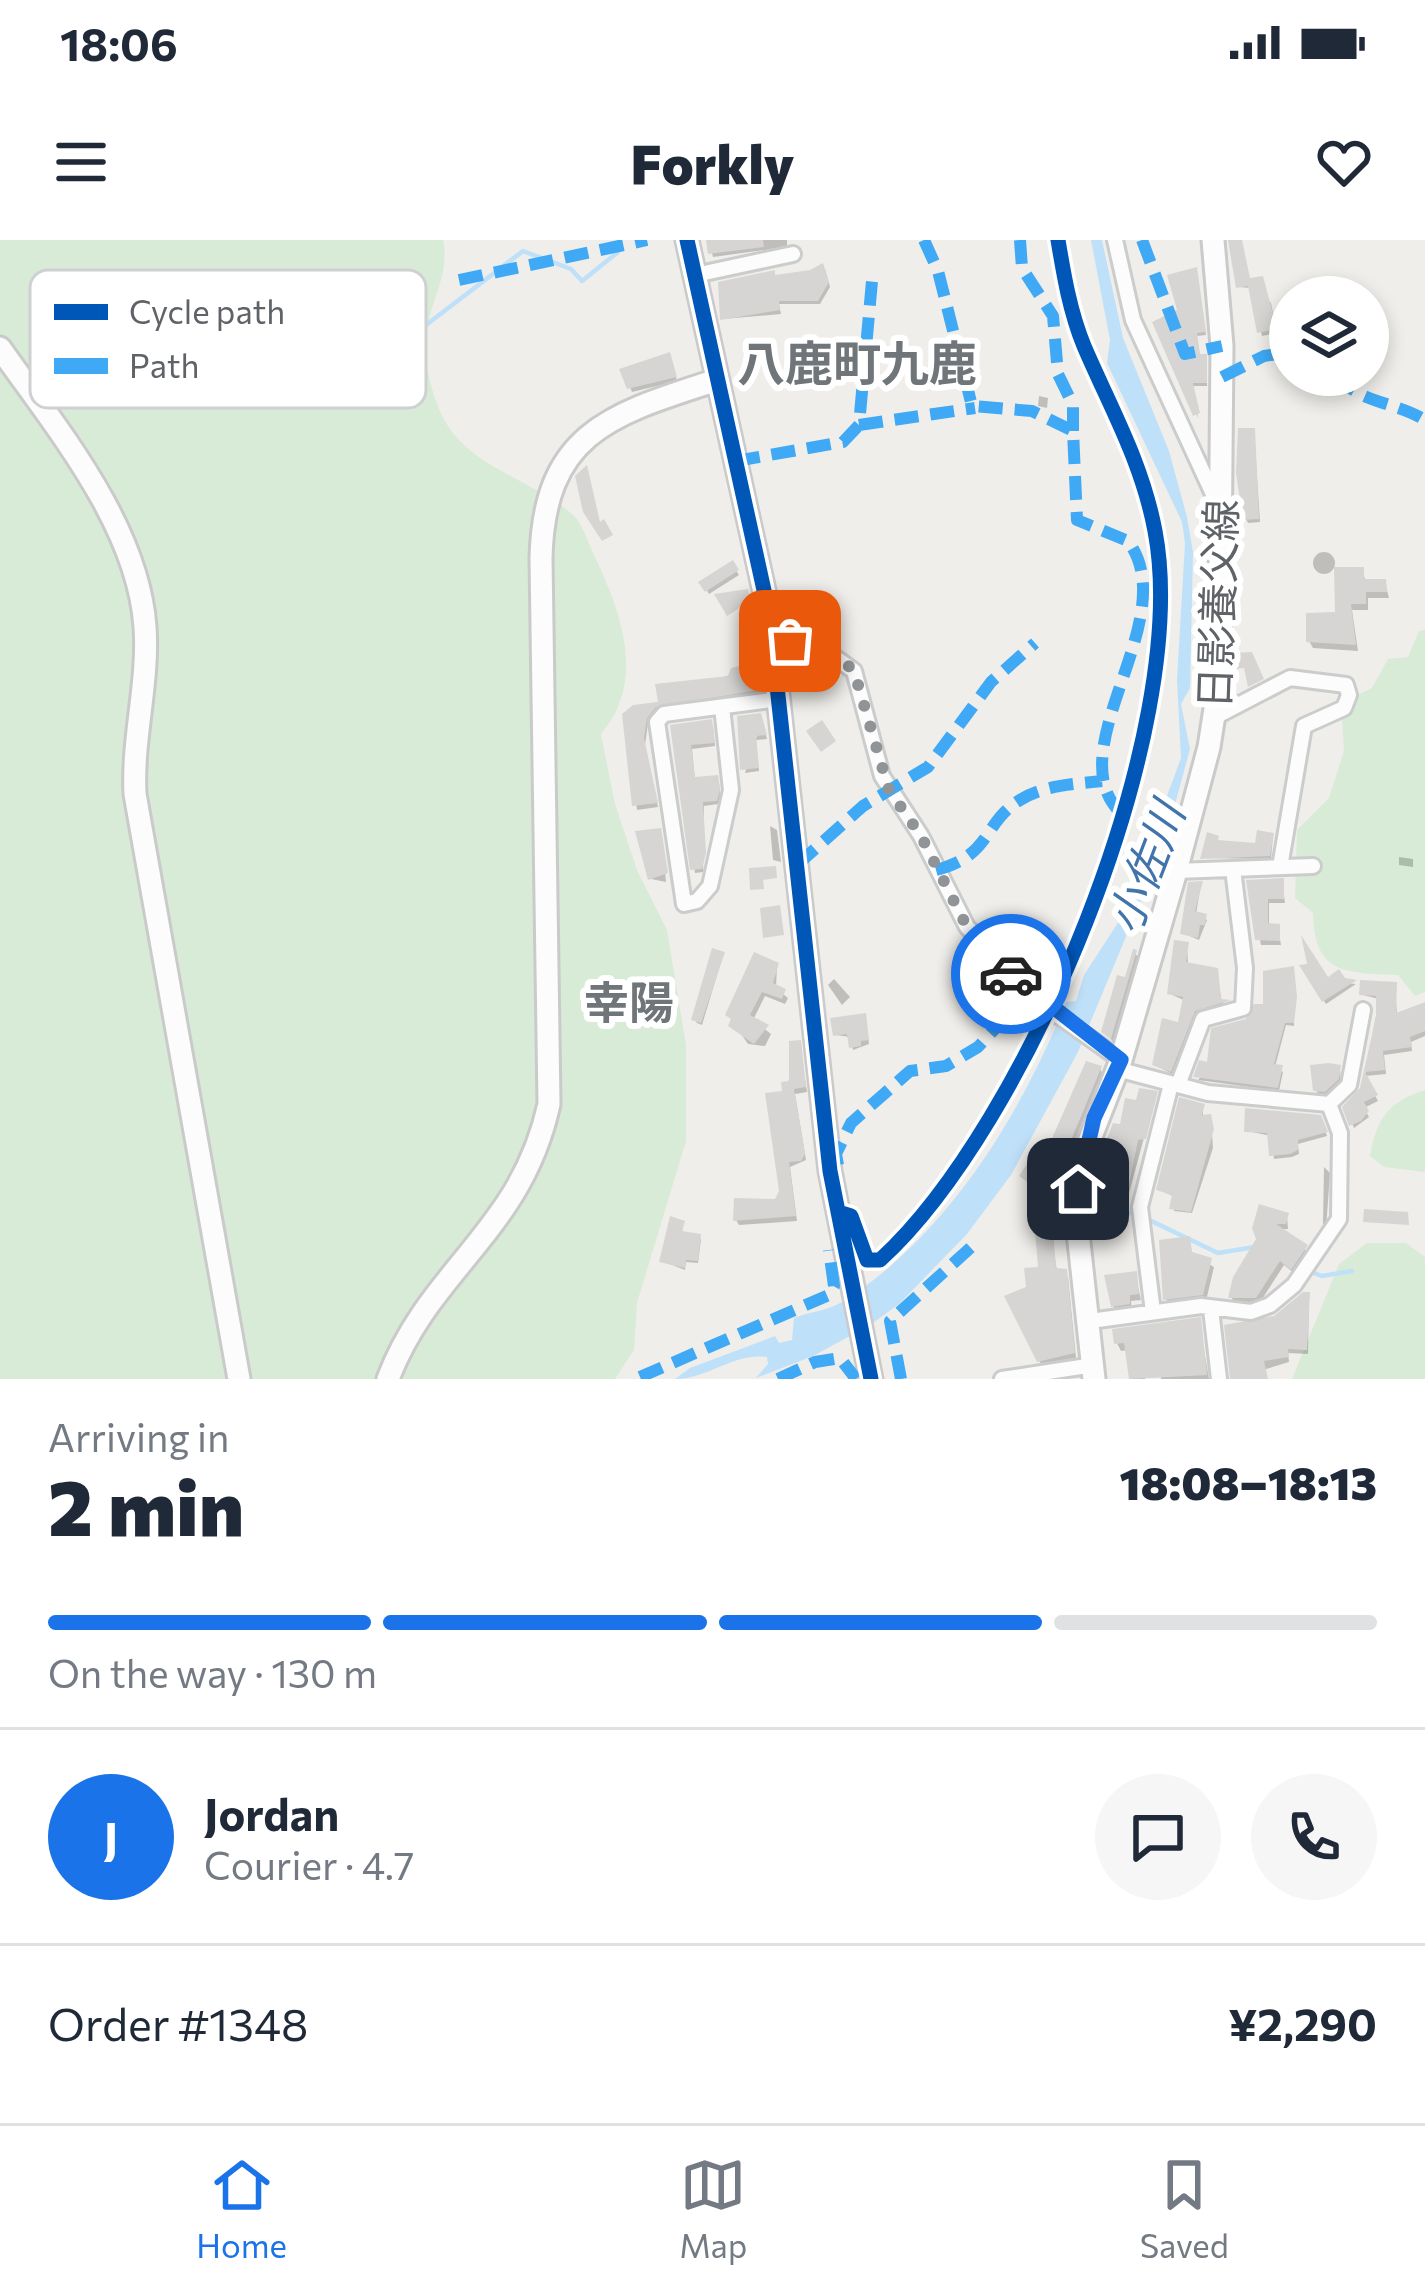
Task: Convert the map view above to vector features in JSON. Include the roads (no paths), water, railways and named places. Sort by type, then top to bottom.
[{"type":"street","points":[[687,240],[772,639],[838,1212],[871,1379]]},
{"type":"street","points":[[838,1212],[851,1216],[870,1263],[917,1226],[982,1138],[1049,1009],[1133,782],[1154,678],[1161,585],[1140,466],[1076,322],[1058,240]]},
{"type":"street","points":[[1115,240],[1133,320],[1220,509]]},
{"type":"street","name":"日影養父線","points":[[1094,1372],[1078,1189],[1094,1118],[1119,1064],[1176,871],[1213,718],[1221,655],[1222,346],[1213,240]]},
{"type":"street","points":[[695,275],[793,254]]},
{"type":"street","points":[[0,348],[30,393]]},
{"type":"street","points":[[388,1379],[415,1322],[515,1197],[536,1153],[549,1104],[541,558],[551,486],[577,444],[597,427],[634,407],[717,380]]},
{"type":"street","points":[[40,408],[116,531],[139,592],[146,652],[133,755],[135,794],[239,1379]]},
{"type":"street","points":[[772,639],[833,656],[854,671],[882,776],[921,836],[967,927],[1049,1009],[1119,1064],[1175,1084],[1311,1106],[1329,1104],[1349,1085],[1363,1010]]},
{"type":"street","points":[[1213,718],[1290,678],[1346,685],[1349,695],[1344,708],[1304,726],[1280,867]]},
{"type":"street","points":[[722,707],[731,790],[710,886],[697,901],[684,904],[657,722],[664,713],[779,699]]},
{"type":"street","points":[[1176,871],[1313,866]]},
{"type":"street","points":[[1153,1312],[1140,1208],[1175,1084],[1203,1019],[1243,1008],[1245,968],[1233,869]]},
{"type":"street","points":[[1090,1321],[1153,1312],[1251,1312],[1270,1306],[1294,1285],[1336,1228],[1340,1133],[1329,1104]]},
{"type":"street","points":[[1211,1309],[1219,1379]]},
{"type":"street","points":[[1002,1379],[1094,1372]]},
{"type":"water","name":"小佐川","points":[[1091,240],[1102,240],[1123,338],[1169,451],[1193,552],[1190,688],[1181,704],[1190,749],[1170,823],[1161,826],[1142,898],[1078,1052],[1011,1175],[967,1234],[899,1304],[813,1356],[756,1378],[768,1364],[767,1357],[743,1358],[675,1379],[690,1368],[775,1336],[779,1343],[792,1340],[794,1318],[844,1301],[882,1274],[948,1207],[1003,1129],[1066,1002],[1076,1001],[1084,975],[1123,915],[1181,758],[1177,680],[1185,543],[1182,522],[1107,363],[1110,340]]},
{"type":"waterway","points":[[426,325],[523,251],[571,269],[582,281],[618,252]]},
{"type":"waterway","points":[[1092,1206],[1136,1214]]},
{"type":"waterway","points":[[1143,1217],[1218,1253],[1255,1247]]},
{"type":"waterway","points":[[1311,1272],[1322,1276],[1352,1271]]},
{"type":"district","name":"八鹿町九鹿","points":[[857,361]]},
{"type":"district","name":"幸陽","points":[[629,1000]]}]
